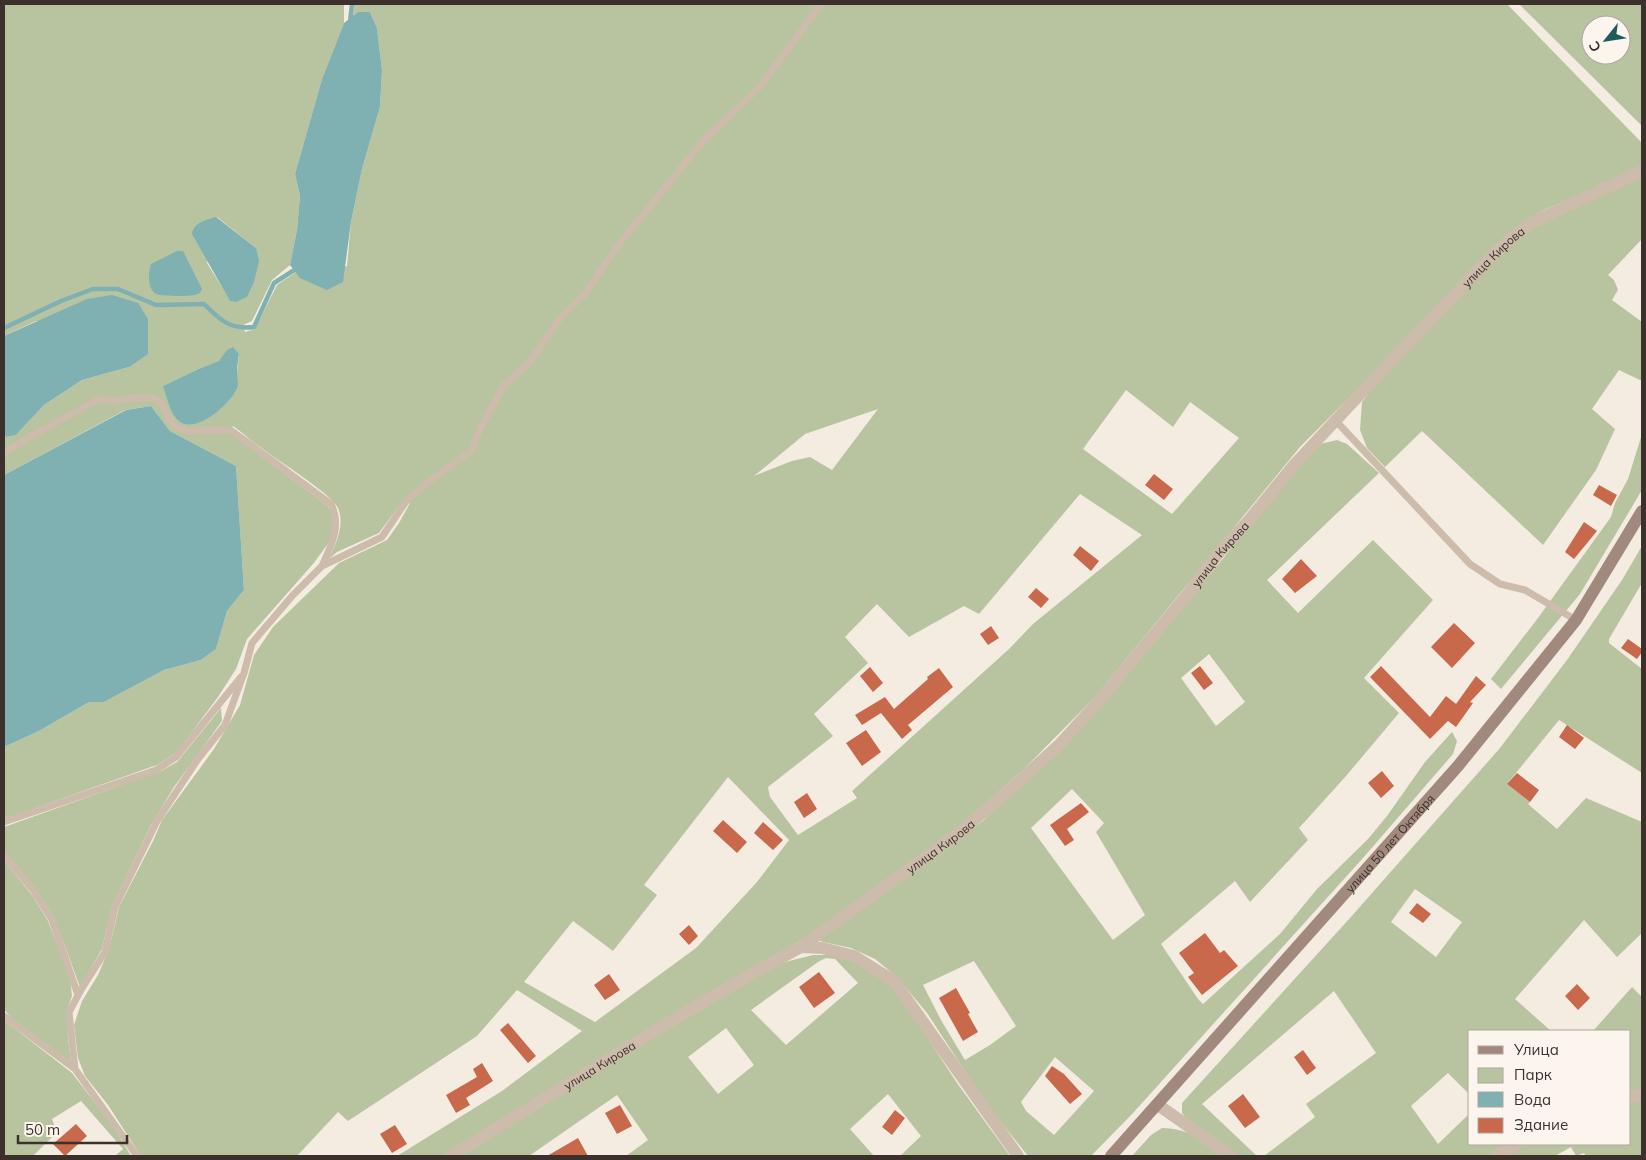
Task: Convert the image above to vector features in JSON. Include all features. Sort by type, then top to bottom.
[{"type":"main road","name":"улица 50 лет Октября","points":[[1111,1156],[1458,766],[1576,620],[1642,511]]},
{"type":"street","name":"улица Кирова","points":[[451,1156],[666,1024],[753,972],[800,947],[960,833],[1059,745],[1100,701],[1218,555],[1294,465],[1486,262],[1511,238],[1531,223],[1642,171]]},
{"type":"street","points":[[800,947],[822,948],[854,956],[894,981],[1018,1156]]},
{"type":"street","points":[[1158,1104],[1231,1156]]},
{"type":"street","points":[[1496,1156],[1515,1145]]},
{"type":"lane","points":[[75,1069],[69,1012],[105,952],[115,907],[157,821],[198,759],[225,725],[244,673],[252,643],[293,595],[322,566],[382,537],[407,500],[471,451],[481,427],[504,384],[529,363],[561,317],[584,295],[616,248],[703,141],[758,89],[821,4]]},
{"type":"lane","points":[[4,452],[26,438],[100,399],[115,401],[133,398],[154,398],[162,404],[170,422],[179,429],[191,431],[232,431],[330,504],[335,513],[334,538],[322,566]]},
{"type":"lane","points":[[1336,421],[1470,564],[1500,584],[1525,590],[1576,620]]},
{"type":"lane","points":[[4,822],[156,770],[176,758],[244,673]]},
{"type":"lane","points":[[4,856],[33,890],[52,920],[78,995]]},
{"type":"lane","points":[[4,1016],[75,1069],[137,1156]]},
{"type":"green space","points":[[4,4],[344,4],[344,23],[322,79],[295,174],[300,196],[297,230],[290,265],[272,280],[252,321],[243,325],[245,332],[255,329],[277,285],[296,272],[301,278],[347,266],[351,222],[362,169],[380,107],[382,70],[377,28],[370,12],[358,12],[353,16],[354,4],[1507,4],[1642,143],[1642,167],[1544,210],[1524,222],[1300,447],[1095,697],[1024,769],[958,828],[811,934],[443,1156],[397,1156],[502,1091],[582,1031],[517,990],[477,1036],[348,1121],[338,1112],[297,1156],[141,1156],[108,1105],[85,1076],[78,1058],[74,1025],[82,1001],[98,975],[109,949],[119,907],[162,820],[214,749],[240,705],[254,655],[273,627],[339,563],[387,540],[410,503],[399,506],[379,533],[337,552],[329,559],[337,541],[341,521],[338,508],[334,502],[233,426],[230,433],[328,506],[332,514],[333,526],[330,541],[313,564],[247,639],[236,669],[218,697],[177,752],[157,765],[4,819],[4,747],[39,731],[89,702],[104,702],[164,670],[201,660],[216,649],[227,611],[244,590],[236,466],[170,431],[151,406],[125,410],[4,475],[4,434],[6,437],[16,435],[44,405],[82,380],[129,367],[36,321],[4,336]],"holes":[[[217,217],[256,248],[236,302],[230,300],[207,263]],[[239,354],[237,388],[163,386],[196,370]],[[1126,390],[1173,427],[1190,402],[1239,438],[1172,514],[1083,449]],[[878,409],[832,470],[810,457],[792,461],[754,476],[805,434]],[[1080,494],[1142,535],[1033,624],[1009,649],[852,791],[857,798],[798,835],[770,797],[768,787],[833,736],[814,714],[868,663],[845,637],[877,604],[909,637],[964,606],[979,614]],[[728,777],[789,840],[757,882],[696,948],[595,1022],[524,982],[573,921],[613,951],[657,895],[644,885]]]},
{"type":"green space","points":[[1519,4],[1642,4],[1642,126]]},
{"type":"green space","points":[[1642,174],[1642,239],[1608,275],[1614,280],[1618,290],[1612,300],[1642,322],[1642,381],[1619,370],[1592,409],[1615,429],[1596,470],[1543,545],[1422,431],[1385,467],[1367,448],[1360,430],[1362,402],[1376,383],[1490,262],[1533,227]]},
{"type":"green space","points":[[1642,434],[1642,490],[1580,594],[1501,689],[1491,679],[1611,517],[1615,503],[1628,479]]},
{"type":"green space","points":[[1337,440],[1347,444],[1379,473],[1267,580],[1298,613],[1373,540],[1433,600],[1364,678],[1399,713],[1299,828],[1308,840],[1250,902],[1235,881],[1161,944],[1198,999],[1203,1004],[1280,934],[1317,889],[1368,839],[1387,816],[1425,762],[1452,732],[1457,741],[1453,754],[1363,858],[1133,1113],[1091,1156],[1028,1156],[985,1102],[927,1013],[897,977],[875,959],[851,948],[817,939],[983,821],[1196,591],[1320,444]],"holes":[[[1209,654],[1245,702],[1216,726],[1181,678]],[[1072,789],[1104,823],[1096,832],[1145,915],[1113,940],[1031,828]],[[974,961],[1016,1026],[965,1060],[923,985]],[[1055,1057],[1094,1091],[1054,1135],[1026,1111],[1021,1102]]]},
{"type":"green space","points":[[1642,546],[1642,583],[1609,639],[1609,643],[1642,669],[1642,773],[1559,720],[1507,784],[1530,802],[1528,804],[1557,829],[1586,798],[1642,822],[1642,933],[1617,957],[1584,920],[1515,999],[1550,1030],[1468,1030],[1468,1093],[1448,1073],[1411,1106],[1438,1144],[1468,1115],[1468,1145],[1509,1145],[1491,1156],[1264,1156],[1315,1117],[1306,1104],[1376,1053],[1334,991],[1202,1104],[1257,1156],[1238,1156],[1189,1122],[1182,1113],[1182,1103],[1350,918],[1500,748],[1567,660],[1622,580]],"holes":[[[1415,889],[1462,922],[1436,957],[1391,922]]]},
{"type":"green space","points":[[221,708],[222,721],[174,787],[151,825],[112,906],[102,949],[80,987],[54,917],[32,884],[4,851],[4,827],[161,771],[177,762]]},
{"type":"green space","points":[[4,861],[32,895],[48,921],[70,978],[72,996],[67,1010],[71,1062],[12,1019],[4,1009]]},
{"type":"green space","points":[[813,955],[844,955],[893,985],[957,1083],[1010,1156],[900,1156],[921,1136],[888,1094],[850,1129],[874,1156],[626,1156],[648,1140],[617,1095],[529,1156],[462,1156],[617,1059],[781,963]],"holes":[[[826,958],[835,959],[858,983],[786,1045],[751,1010]],[[726,1028],[754,1065],[718,1094],[688,1057]]]},
{"type":"green space","points":[[1632,987],[1642,997],[1642,1091],[1631,1095],[1631,1030],[1594,1030]]},
{"type":"green space","points":[[4,1020],[72,1073],[112,1125],[131,1156],[115,1156],[123,1149],[81,1101],[52,1119],[57,1132],[33,1156],[4,1156]]},
{"type":"green space","points":[[1642,1097],[1642,1156],[1586,1156],[1584,1153],[1576,1156],[1571,1147],[1555,1156],[1503,1156],[1523,1145],[1631,1145],[1631,1102]]},
{"type":"green space","points":[[1162,1128],[1196,1136],[1224,1156],[1132,1156],[1151,1135]]},
{"type":"water","points":[[358,12],[370,12],[377,28],[382,70],[380,107],[362,169],[351,222],[343,282],[327,290],[300,278],[290,265],[297,230],[300,196],[295,174],[322,79],[344,23]]},
{"type":"water","points":[[216,217],[256,248],[259,261],[254,282],[247,297],[236,302],[230,301],[192,234],[198,224]]},
{"type":"water","points":[[177,251],[183,251],[202,289],[199,294],[165,296],[154,293],[152,290],[149,280],[151,264]]},
{"type":"water","points":[[112,295],[138,303],[148,319],[148,354],[129,367],[82,380],[44,405],[16,435],[6,437],[4,434],[4,336],[87,299]]},
{"type":"water","points":[[233,347],[239,354],[238,385],[228,402],[203,421],[186,424],[179,421],[171,410],[163,386],[219,361],[227,350]]},
{"type":"water","points":[[151,406],[170,431],[236,466],[244,590],[227,611],[216,649],[201,660],[164,670],[104,702],[89,702],[39,731],[4,747],[4,475],[126,410]]},
{"type":"building","points":[[1154,474],[1173,489],[1164,500],[1145,485]]},
{"type":"building","points":[[1599,485],[1617,495],[1611,506],[1593,495]]},
{"type":"building","points":[[1584,522],[1597,531],[1574,559],[1565,552]]},
{"type":"building","points":[[1080,546],[1099,561],[1091,571],[1073,555]]},
{"type":"building","points":[[1301,559],[1317,576],[1295,593],[1282,579]]},
{"type":"building","points":[[1036,588],[1049,599],[1041,608],[1028,597]]},
{"type":"building","points":[[1454,623],[1475,643],[1452,668],[1431,647]]},
{"type":"building","points":[[991,626],[999,638],[988,645],[980,634]]},
{"type":"building","points":[[1628,639],[1642,649],[1637,659],[1621,648]]},
{"type":"building","points":[[1200,666],[1213,683],[1204,690],[1191,673]]},
{"type":"building","points":[[1381,666],[1430,717],[1446,696],[1456,704],[1476,676],[1486,685],[1470,702],[1473,703],[1456,727],[1448,721],[1430,739],[1370,677]]},
{"type":"building","points":[[870,667],[883,683],[873,692],[860,676]]},
{"type":"building","points":[[939,668],[953,687],[908,725],[912,730],[902,739],[881,713],[862,725],[855,715],[885,697],[894,709]]},
{"type":"building","points":[[1567,725],[1584,738],[1575,749],[1559,737]]},
{"type":"building","points":[[866,730],[881,752],[862,766],[846,743]]},
{"type":"building","points":[[1382,771],[1394,786],[1381,798],[1368,783]]},
{"type":"building","points":[[1517,773],[1539,790],[1530,802],[1507,784]]},
{"type":"building","points":[[807,793],[817,809],[804,818],[794,802]]},
{"type":"building","points":[[1081,803],[1089,812],[1067,829],[1074,840],[1065,846],[1050,825]]},
{"type":"building","points":[[723,820],[747,842],[737,853],[713,831]]},
{"type":"building","points":[[763,822],[783,840],[773,850],[754,833]]},
{"type":"building","points":[[1417,903],[1431,914],[1423,923],[1409,913]]},
{"type":"building","points":[[689,925],[698,936],[689,945],[679,934]]},
{"type":"building","points":[[1205,933],[1220,953],[1224,950],[1238,966],[1202,995],[1188,977],[1194,973],[1179,953]]},
{"type":"building","points":[[819,972],[835,993],[814,1008],[799,987]]},
{"type":"building","points":[[609,974],[620,990],[605,1000],[594,985]]},
{"type":"building","points":[[1577,984],[1590,998],[1578,1010],[1565,996]]},
{"type":"building","points":[[956,988],[978,1032],[963,1041],[939,998]]},
{"type":"building","points":[[508,1023],[536,1056],[528,1063],[500,1030]]},
{"type":"building","points":[[1303,1050],[1316,1068],[1307,1075],[1294,1057]]},
{"type":"building","points":[[482,1063],[493,1081],[466,1098],[470,1105],[456,1113],[446,1095],[477,1077],[473,1069]]},
{"type":"building","points":[[1052,1066],[1064,1074],[1082,1094],[1070,1104],[1045,1076]]},
{"type":"building","points":[[1243,1094],[1260,1117],[1245,1128],[1228,1106]]},
{"type":"building","points":[[620,1105],[632,1126],[617,1134],[605,1113]]},
{"type":"building","points":[[895,1110],[905,1118],[892,1135],[882,1127]]},
{"type":"building","points":[[76,1124],[87,1136],[65,1156],[53,1144]]},
{"type":"building","points":[[395,1125],[407,1144],[392,1153],[380,1134]]},
{"type":"building","points":[[578,1138],[588,1156],[547,1156]]},
{"type":"waterway","points":[[350,22],[352,4]]},
{"type":"waterway","points":[[4,328],[61,301],[93,289],[118,289],[156,305],[204,304],[226,323],[238,327],[254,327],[274,283],[299,267]]}]
